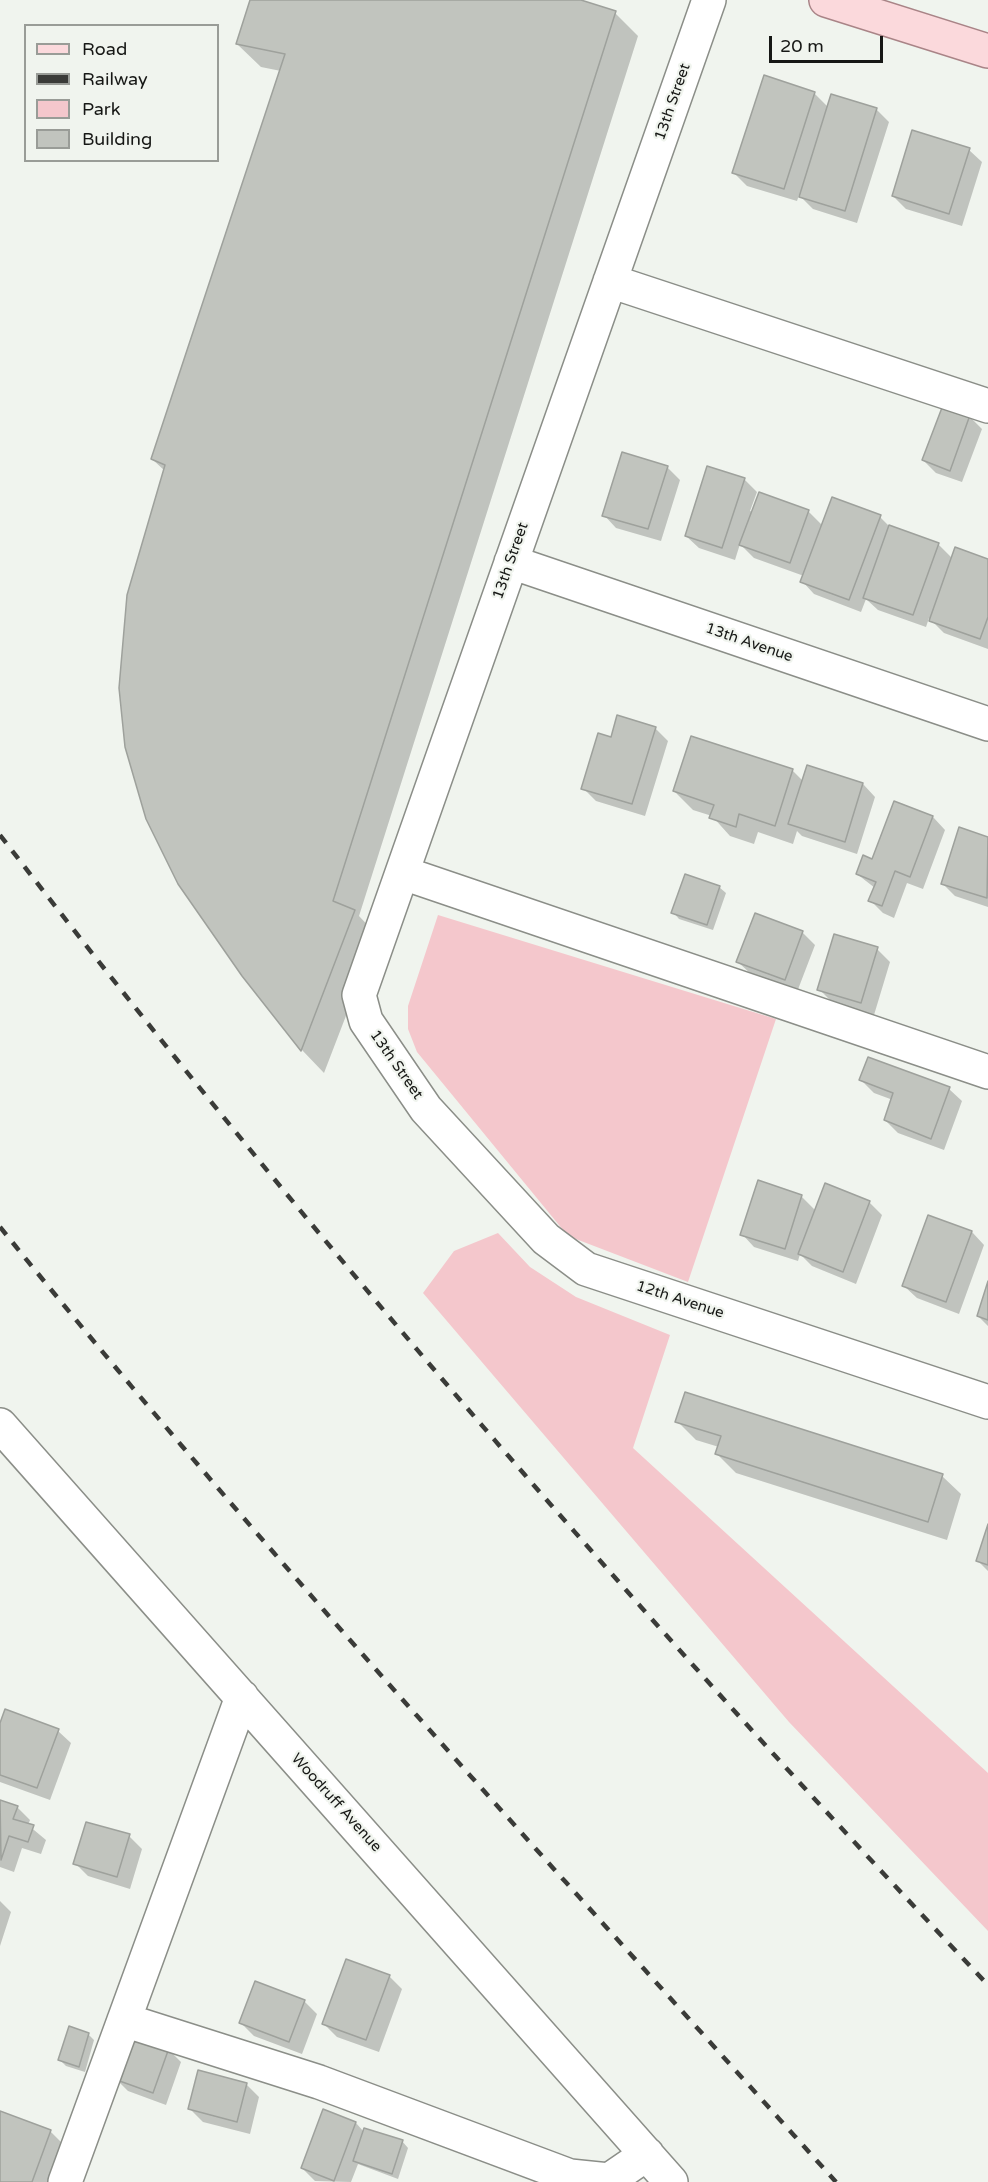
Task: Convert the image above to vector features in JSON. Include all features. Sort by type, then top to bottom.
[{"type":"main road","points":[[826,0],[987,48]]},
{"type":"street","name":"13th Street","points":[[426,1109],[366,1021],[359,995],[709,0]]},
{"type":"street","points":[[610,281],[988,406]]},
{"type":"street","name":"13th Avenue","points":[[511,562],[988,724]]},
{"type":"street","points":[[402,873],[988,1072]]},
{"type":"street","name":"12th Avenue","points":[[426,1109],[546,1239],[586,1269],[988,1402]]},
{"type":"street","name":"Woodruff Avenue","points":[[0,1425],[671,2182]]},
{"type":"street","points":[[65,2182],[242,1697]]},
{"type":"street","points":[[124,2020],[319,2082],[570,2176],[609,2180],[647,2154]]},
{"type":"green space","points":[[438,915],[776,1019],[688,1282],[568,1236],[417,1052],[408,1029],[408,1006]]},
{"type":"green space","points":[[498,1233],[530,1267],[576,1297],[670,1335],[633,1448],[988,1773],[988,1931],[789,1722],[423,1293],[454,1251]]},
{"type":"building","points":[[250,0],[581,0],[616,11],[333,901],[355,910],[301,1051],[242,976],[178,884],[146,819],[125,747],[119,688],[127,595],[165,465],[151,459],[285,54],[236,44]]},
{"type":"building","points":[[764,75],[815,92],[784,189],[732,173]]},
{"type":"building","points":[[831,94],[877,108],[845,211],[799,197]]},
{"type":"building","points":[[912,130],[970,148],[949,214],[892,196]]},
{"type":"building","points":[[943,405],[970,415],[950,471],[922,460]]},
{"type":"building","points":[[622,452],[668,466],[648,529],[602,516]]},
{"type":"building","points":[[707,466],[745,478],[722,548],[685,536]]},
{"type":"building","points":[[759,492],[809,510],[790,563],[739,545]]},
{"type":"building","points":[[832,497],[881,515],[849,600],[800,582]]},
{"type":"building","points":[[889,525],[939,543],[913,615],[863,598]]},
{"type":"building","points":[[955,547],[988,559],[988,617],[980,639],[929,621]]},
{"type":"building","points":[[617,715],[656,727],[632,804],[581,789],[598,733],[611,737]]},
{"type":"building","points":[[691,736],[793,769],[775,826],[739,814],[736,827],[709,818],[714,805],[673,791]]},
{"type":"building","points":[[807,765],[863,783],[845,842],[788,824]]},
{"type":"building","points":[[894,801],[933,816],[910,877],[895,871],[882,906],[868,901],[876,882],[856,874],[863,855],[872,859]]},
{"type":"building","points":[[959,827],[988,837],[987,898],[941,884]]},
{"type":"building","points":[[685,874],[720,886],[707,925],[671,913]]},
{"type":"building","points":[[755,913],[803,931],[785,980],[736,962]]},
{"type":"building","points":[[834,934],[878,947],[861,1003],[817,990]]},
{"type":"building","points":[[868,1057],[950,1087],[931,1139],[884,1120],[893,1093],[859,1080]]},
{"type":"building","points":[[758,1180],[802,1195],[785,1249],[740,1235]]},
{"type":"building","points":[[825,1183],[870,1201],[843,1272],[798,1254]]},
{"type":"building","points":[[928,1215],[972,1231],[946,1302],[902,1286]]},
{"type":"building","points":[[988,1281],[988,1320],[977,1316]]},
{"type":"building","points":[[685,1392],[943,1474],[928,1522],[715,1454],[721,1436],[675,1422]]},
{"type":"building","points":[[988,1524],[988,1565],[976,1561]]},
{"type":"building","points":[[5,1709],[59,1729],[37,1788],[0,1775],[0,1723]]},
{"type":"building","points":[[0,1800],[18,1806],[13,1819],[34,1825],[28,1842],[9,1836],[1,1860]]},
{"type":"building","points":[[86,1822],[130,1834],[117,1877],[73,1864]]},
{"type":"building","points":[[346,1959],[390,1975],[366,2040],[322,2024]]},
{"type":"building","points":[[255,1981],[305,2000],[289,2042],[239,2023]]},
{"type":"building","points":[[69,2026],[89,2033],[79,2067],[58,2060]]},
{"type":"building","points":[[130,2034],[169,2048],[153,2093],[114,2079]]},
{"type":"building","points":[[198,2070],[247,2083],[237,2122],[188,2109]]},
{"type":"building","points":[[323,2109],[356,2122],[334,2181],[301,2168]]},
{"type":"building","points":[[0,2111],[51,2130],[32,2182],[0,2182]]},
{"type":"building","points":[[364,2128],[403,2140],[392,2174],[353,2161]]},
{"type":"railway","points":[[0,835],[236,1132],[479,1422],[731,1707],[988,1985]]},
{"type":"railway","points":[[0,1227],[203,1471],[307,1591],[836,2182]]}]
